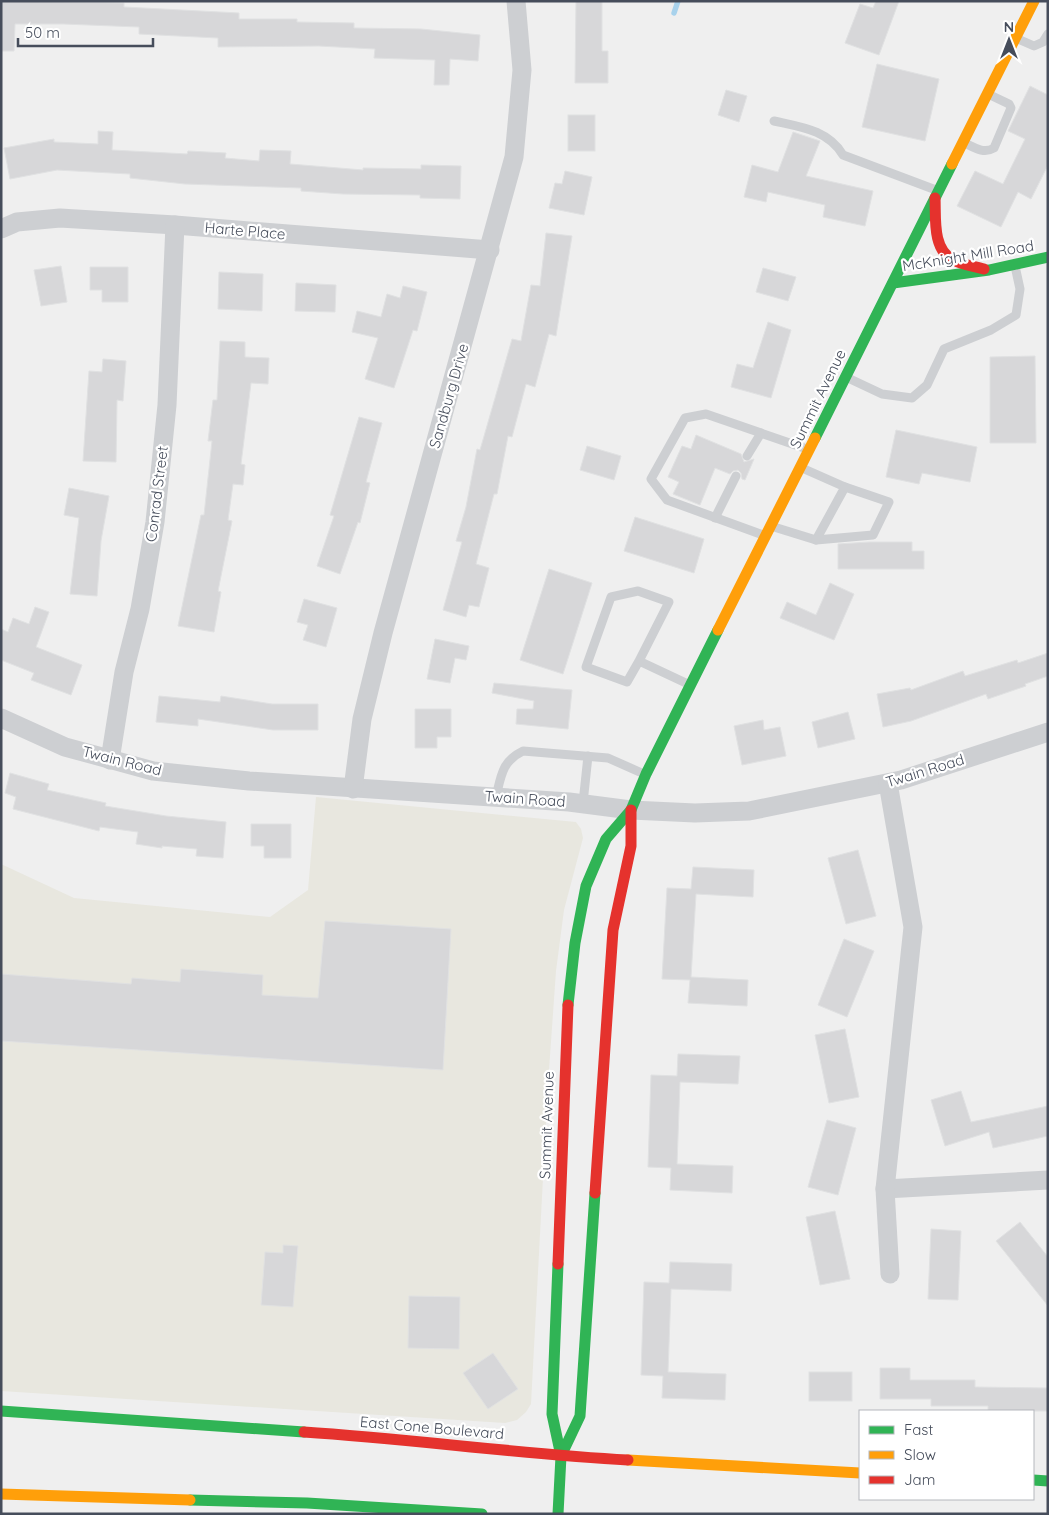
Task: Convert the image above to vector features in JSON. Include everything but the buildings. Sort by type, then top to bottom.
[{"type":"main road","name":"Summit Avenue","points":[[558,1514],[561,1456],[552,1414],[560,1148],[568,1007],[575,943],[586,886],[606,839],[631,810],[646,774],[1034,1]]},
{"type":"main road","points":[[937,195],[937,234],[944,252],[952,259],[989,270]]},
{"type":"main road","name":"McKnight Mill Road","points":[[893,283],[989,270],[1048,258]]},
{"type":"main road","name":"Summit Avenue","points":[[561,1456],[580,1416],[613,930],[631,846],[631,810]]},
{"type":"main road","name":"East Cone Boulevard","points":[[1,1410],[405,1439],[561,1456],[859,1473]]},
{"type":"main road","points":[[1034,1480],[1048,1481]]},
{"type":"main road","points":[[1,1494],[153,1507],[307,1503],[482,1514]]},
{"type":"street","name":"Sandburg Drive","points":[[353,789],[362,719],[383,633],[490,250],[514,157],[522,70],[516,1]]},
{"type":"street","name":"Harte Place","points":[[1,229],[17,222],[60,218],[175,225],[490,250]]},
{"type":"street","name":"Conrad Street","points":[[110,760],[124,672],[140,609],[156,522],[167,405],[175,225]]},
{"type":"street","name":"Twain Road","points":[[1,718],[65,747],[153,771],[353,789],[583,803],[631,810],[695,813],[749,811],[888,783],[1048,732]]},
{"type":"street","points":[[888,783],[913,927],[885,1189],[890,1274]]},
{"type":"street","points":[[885,1189],[1048,1180]]},
{"type":"lane","points":[[1015,38],[1034,46],[1044,42],[1048,34]]},
{"type":"lane","points":[[962,142],[981,150],[989,151],[994,148],[1011,108],[1009,104],[987,93]]},
{"type":"lane","points":[[774,121],[815,131],[826,136],[838,146],[843,155],[937,195]]},
{"type":"lane","points":[[846,377],[882,394],[912,398],[927,385],[944,349],[991,330],[1016,316],[1020,289],[1014,265]]},
{"type":"lane","points":[[801,468],[846,487],[889,502],[873,535],[816,540],[715,518],[667,500],[651,479],[685,418],[706,414],[810,450]]},
{"type":"lane","points":[[747,456],[761,433]]},
{"type":"lane","points":[[715,518],[736,476]]},
{"type":"lane","points":[[816,540],[846,487]]},
{"type":"lane","points":[[638,591],[669,602],[639,662],[627,682],[586,667],[611,597],[638,591]]},
{"type":"lane","points":[[639,662],[691,685]]},
{"type":"lane","points":[[496,797],[504,768],[511,756],[523,751],[608,758],[646,774]]},
{"type":"lane","points":[[583,803],[588,756]]},
{"type":"shaded area","points":[[316,797],[576,822],[581,829],[583,838],[564,910],[556,971],[531,1404],[526,1412],[517,1420],[505,1423],[1,1391],[1,864],[74,898],[270,917],[308,890]]},
{"type":"waterway","points":[[674,13],[678,1]]},
{"type":"traffic: fast","points":[[815,438],[952,164]]},
{"type":"traffic: fast","points":[[893,283],[989,270],[1048,257]]},
{"type":"traffic: fast","points":[[568,1005],[575,943],[586,886],[606,839],[631,810],[646,774],[718,630]]},
{"type":"traffic: fast","points":[[561,1456],[580,1416],[595,1193]]},
{"type":"traffic: fast","points":[[558,1264],[552,1414],[561,1456],[558,1514]]},
{"type":"traffic: fast","points":[[1,1411],[304,1432]]},
{"type":"traffic: fast","points":[[1034,1480],[1048,1481]]},
{"type":"traffic: fast","points":[[190,1500],[307,1503],[482,1514]]},
{"type":"traffic: slow","points":[[952,164],[1034,1]]},
{"type":"traffic: slow","points":[[718,630],[815,438]]},
{"type":"traffic: slow","points":[[628,1460],[859,1473]]},
{"type":"traffic: slow","points":[[1,1494],[190,1500]]},
{"type":"traffic: jam","points":[[935,198],[936,232],[941,248],[946,255],[957,262],[984,269]]},
{"type":"traffic: jam","points":[[595,1193],[613,930],[631,846],[631,810]]},
{"type":"traffic: jam","points":[[558,1264],[568,1005]]},
{"type":"traffic: jam","points":[[304,1432],[628,1460]]}]
